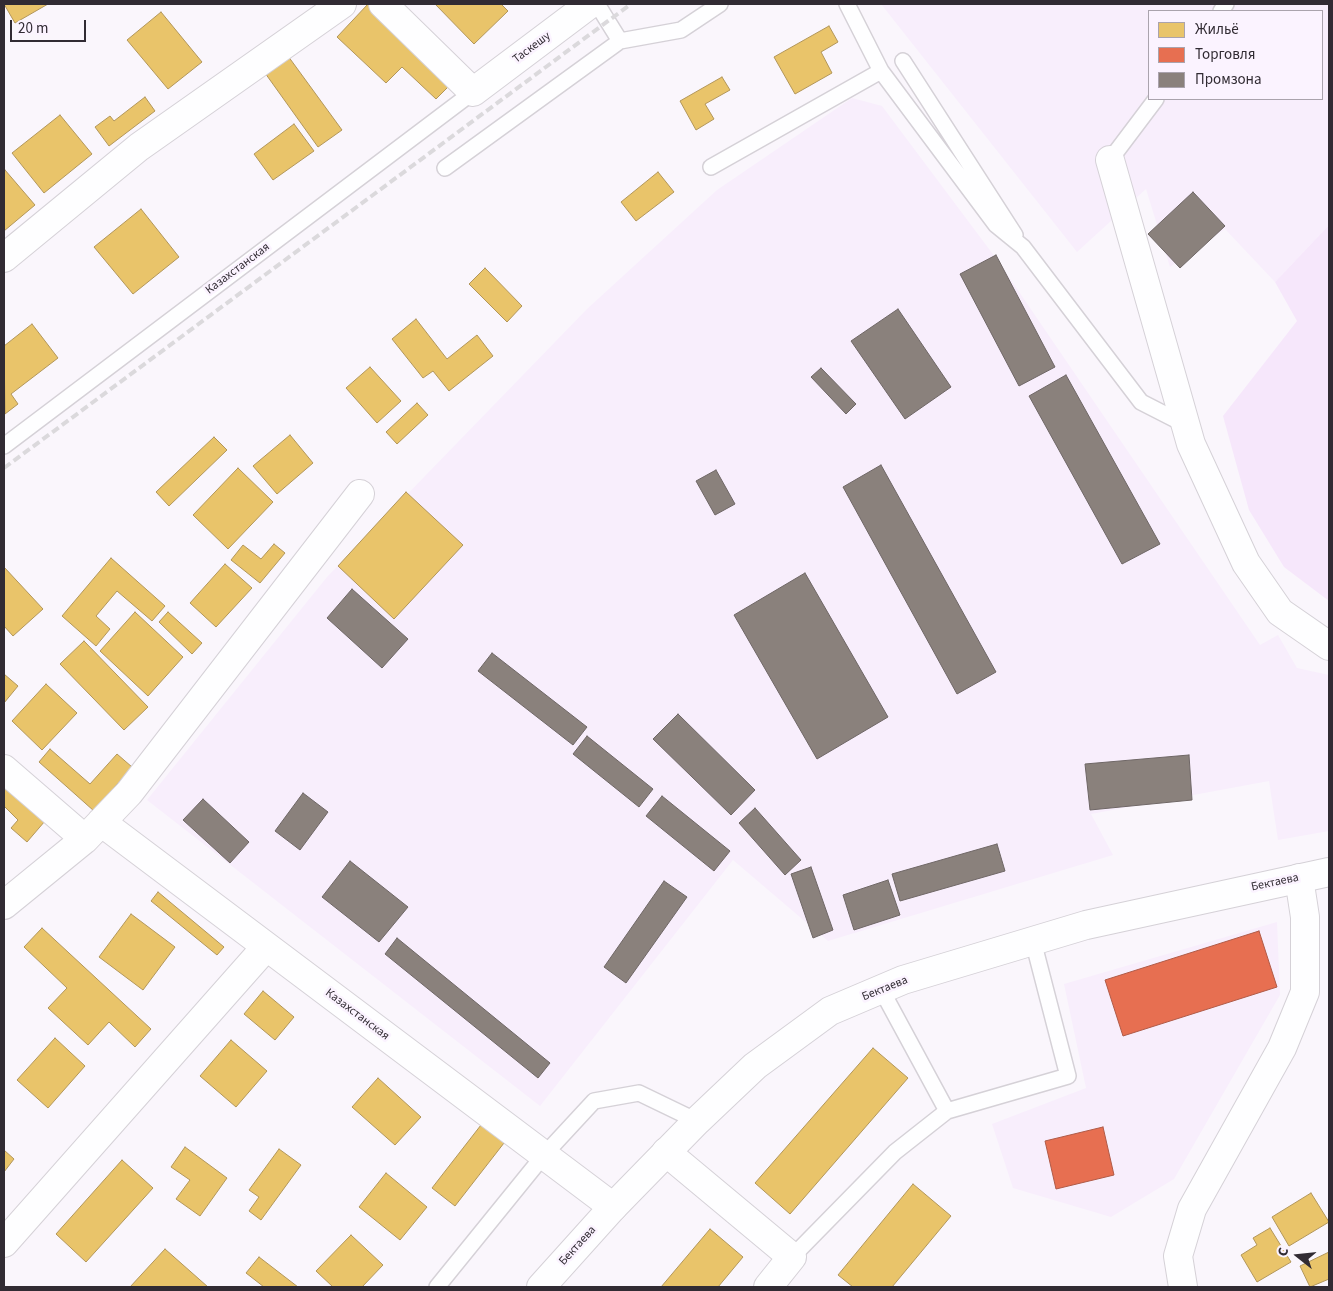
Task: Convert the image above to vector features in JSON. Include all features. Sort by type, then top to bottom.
[{"type":"street","points":[[4,258],[139,147],[342,4]]},
{"type":"street","points":[[384,4],[473,92]]},
{"type":"street","name":"Таскешу","points":[[473,92],[590,4]]},
{"type":"street","points":[[1110,160],[1191,444],[1246,562],[1280,612],[1329,646]]},
{"type":"street","points":[[4,905],[93,830],[129,793],[360,494]]},
{"type":"street","name":"Казахстанская","points":[[4,769],[266,947],[613,1207]]},
{"type":"street","name":"Бектаева","points":[[541,1287],[613,1207],[697,1120],[755,1066],[830,1011],[903,980],[1086,924],[1329,872]]},
{"type":"street","points":[[1184,1287],[1178,1256],[1192,1209],[1282,1048],[1305,992],[1305,917],[1299,878]]},
{"type":"street","points":[[4,1243],[266,947]]},
{"type":"street","points":[[666,1152],[792,1257],[768,1287]]},
{"type":"lane","points":[[597,4],[620,41]]},
{"type":"lane","points":[[445,168],[620,41],[682,30],[720,4]]},
{"type":"lane","points":[[847,4],[881,72],[996,225],[1023,247]]},
{"type":"lane","points":[[903,61],[1023,247],[1141,402],[1186,425]]},
{"type":"lane","points":[[711,167],[881,72]]},
{"type":"lane","name":"Казахстанская","points":[[4,446],[473,92]]},
{"type":"lane","points":[[1110,160],[1155,100]]},
{"type":"lane","points":[[792,1257],[895,1152],[947,1111],[1068,1076],[1033,941]]},
{"type":"lane","points":[[881,989],[947,1111]]},
{"type":"lane","points":[[437,1287],[544,1155],[594,1101],[639,1093],[697,1120]]},
{"type":"shaded area","points":[[881,4],[1329,4],[1329,225],[1275,282],[1225,229],[1170,267],[1146,189],[1077,252]]},
{"type":"shaded area","points":[[852,98],[882,106],[998,261],[1260,645],[1278,635],[1297,668],[1329,675],[1329,831],[1278,840],[1269,781],[1091,814],[1113,855],[828,941],[733,860],[540,1106],[147,800],[327,577],[587,309],[717,190]]},
{"type":"shaded area","points":[[1329,225],[1329,601],[1284,567],[1249,510],[1223,416],[1297,321],[1275,282]]},
{"type":"shaded area","points":[[1277,922],[1280,995],[1174,1179],[1111,1217],[1013,1188],[992,1124],[1086,1088],[1064,984]]},
{"type":"building: Жильё","points":[[4,4],[48,4],[15,23]]},
{"type":"building: Жильё","points":[[368,4],[453,82],[436,99],[402,67],[386,83],[337,37]]},
{"type":"building: Жильё","points":[[435,4],[501,4],[508,11],[474,44]]},
{"type":"building: Жильё","points":[[161,12],[202,62],[168,89],[127,40]]},
{"type":"building: Жильё","points":[[829,26],[838,42],[821,52],[832,73],[795,94],[774,57]]},
{"type":"building: Жильё","points":[[288,56],[342,130],[318,147],[265,73]]},
{"type":"building: Жильё","points":[[722,77],[730,90],[705,104],[714,119],[696,130],[680,101]]},
{"type":"building: Жильё","points":[[145,97],[155,111],[109,146],[95,127],[110,116],[114,121]]},
{"type":"building: Жильё","points":[[60,115],[92,154],[44,193],[12,153]]},
{"type":"building: Жильё","points":[[294,124],[314,151],[273,180],[254,154]]},
{"type":"building: Жильё","points":[[4,171],[35,205],[4,231]]},
{"type":"building: Жильё","points":[[658,172],[674,192],[636,221],[621,202]]},
{"type":"building: Жильё","points":[[141,209],[179,257],[133,294],[94,247]]},
{"type":"building: Жильё","points":[[485,268],[522,306],[507,322],[469,284]]},
{"type":"building: Жильё","points":[[416,319],[447,359],[477,335],[493,356],[449,391],[433,371],[423,378],[392,339]]},
{"type":"building: Жильё","points":[[32,324],[58,358],[11,394],[18,404],[5,414],[4,346]]},
{"type":"building: Жильё","points":[[370,367],[401,401],[377,423],[346,388]]},
{"type":"building: Жильё","points":[[417,403],[428,415],[397,444],[386,432]]},
{"type":"building: Жильё","points":[[290,435],[313,463],[277,494],[253,466]]},
{"type":"building: Жильё","points":[[214,437],[227,450],[169,506],[156,492]]},
{"type":"building: Жильё","points":[[238,468],[273,502],[228,549],[193,515]]},
{"type":"building: Жильё","points":[[406,492],[463,545],[394,619],[338,566]]},
{"type":"building: Жильё","points":[[274,544],[285,553],[260,583],[231,560],[243,545],[261,559]]},
{"type":"building: Жильё","points":[[111,558],[165,606],[152,621],[117,591],[96,616],[110,629],[96,646],[62,616]]},
{"type":"building: Жильё","points":[[225,564],[252,588],[216,627],[190,603]]},
{"type":"building: Жильё","points":[[4,567],[43,609],[13,636],[4,626]]},
{"type":"building: Жильё","points":[[135,612],[183,657],[148,696],[100,651]]},
{"type":"building: Жильё","points":[[168,612],[202,643],[192,654],[159,622]]},
{"type":"building: Жильё","points":[[84,641],[148,707],[124,730],[60,664]]},
{"type":"building: Жильё","points":[[4,674],[18,686],[4,703]]},
{"type":"building: Жильё","points":[[46,684],[77,713],[42,750],[12,721]]},
{"type":"building: Жильё","points":[[50,749],[90,784],[117,754],[132,767],[94,811],[39,762]]},
{"type":"building: Жильё","points":[[4,783],[45,821],[27,842],[11,828],[18,820],[4,806]]},
{"type":"building: Жильё","points":[[158,892],[224,947],[217,955],[151,901]]},
{"type":"building: Жильё","points":[[131,914],[175,947],[143,990],[99,957]]},
{"type":"building: Жильё","points":[[42,928],[151,1029],[135,1047],[109,1022],[88,1045],[48,1008],[67,988],[24,947]]},
{"type":"building: Жильё","points":[[263,991],[294,1017],[275,1040],[244,1014]]},
{"type":"building: Жильё","points":[[55,1038],[85,1066],[48,1108],[17,1080]]},
{"type":"building: Жильё","points":[[231,1040],[267,1071],[236,1107],[200,1076]]},
{"type":"building: Жильё","points":[[873,1048],[908,1078],[790,1214],[755,1183]]},
{"type":"building: Жильё","points":[[378,1078],[421,1117],[395,1145],[352,1107]]},
{"type":"building: Жильё","points":[[488,1116],[511,1134],[455,1206],[432,1188]]},
{"type":"building: Жильё","points":[[185,1147],[227,1178],[200,1216],[176,1199],[190,1180],[171,1167]]},
{"type":"building: Жильё","points":[[279,1149],[301,1165],[261,1220],[249,1211],[259,1197],[249,1190]]},
{"type":"building: Жильё","points":[[4,1150],[14,1159],[4,1172]]},
{"type":"building: Жильё","points":[[122,1160],[153,1188],[86,1262],[56,1234]]},
{"type":"building: Жильё","points":[[386,1173],[427,1207],[400,1240],[359,1207]]},
{"type":"building: Жильё","points":[[913,1184],[951,1216],[892,1287],[853,1287],[838,1275]]},
{"type":"building: Жильё","points":[[1311,1193],[1329,1222],[1289,1246],[1272,1217]]},
{"type":"building: Жильё","points":[[1270,1228],[1291,1262],[1257,1282],[1241,1255],[1257,1245],[1253,1238]]},
{"type":"building: Жильё","points":[[710,1229],[743,1257],[718,1287],[661,1287]]},
{"type":"building: Жильё","points":[[351,1235],[383,1265],[362,1287],[333,1287],[316,1271]]},
{"type":"building: Жильё","points":[[165,1249],[208,1287],[130,1287]]},
{"type":"building: Жильё","points":[[1329,1252],[1329,1279],[1310,1287],[1300,1266]]},
{"type":"building: Жильё","points":[[259,1257],[298,1287],[264,1287],[246,1273]]},
{"type":"building: Торговля","points":[[1259,931],[1277,987],[1123,1036],[1105,980]]},
{"type":"building: Торговля","points":[[1103,1127],[1114,1175],[1056,1189],[1045,1141]]},
{"type":"building: Промзона","points":[[1193,192],[1225,226],[1180,268],[1148,234]]},
{"type":"building: Промзона","points":[[996,255],[1055,367],[1019,386],[960,274]]},
{"type":"building: Промзона","points":[[898,309],[951,387],[905,419],[851,341]]},
{"type":"building: Промзона","points":[[821,368],[856,404],[846,414],[811,377]]},
{"type":"building: Промзона","points":[[1066,375],[1160,544],[1122,564],[1029,396]]},
{"type":"building: Промзона","points":[[881,465],[996,672],[957,694],[843,487]]},
{"type":"building: Промзона","points":[[716,470],[735,504],[715,515],[696,481]]},
{"type":"building: Промзона","points":[[805,573],[888,717],[817,759],[734,615]]},
{"type":"building: Промзона","points":[[352,589],[408,639],[382,668],[327,618]]},
{"type":"building: Промзона","points":[[492,653],[587,727],[573,745],[478,671]]},
{"type":"building: Промзона","points":[[678,714],[755,790],[731,815],[653,739]]},
{"type":"building: Промзона","points":[[587,736],[653,789],[639,807],[573,754]]},
{"type":"building: Промзона","points":[[1189,755],[1192,800],[1090,810],[1085,764]]},
{"type":"building: Промзона","points":[[303,793],[328,812],[300,850],[275,831]]},
{"type":"building: Промзона","points":[[662,796],[730,851],[714,871],[646,816]]},
{"type":"building: Промзона","points":[[203,799],[249,842],[230,863],[183,820]]},
{"type":"building: Промзона","points":[[755,808],[801,860],[785,875],[739,823]]},
{"type":"building: Промзона","points":[[997,844],[1005,871],[900,901],[892,874]]},
{"type":"building: Промзона","points":[[350,861],[408,907],[379,942],[322,897]]},
{"type":"building: Промзона","points":[[811,867],[833,930],[813,938],[791,874]]},
{"type":"building: Промзона","points":[[888,880],[900,915],[854,930],[843,895]]},
{"type":"building: Промзона","points":[[664,881],[687,897],[626,983],[604,967]]},
{"type":"building: Промзона","points":[[397,938],[550,1063],[538,1078],[385,954]]},
{"type":"railway","points":[[4,468],[631,4]]}]
